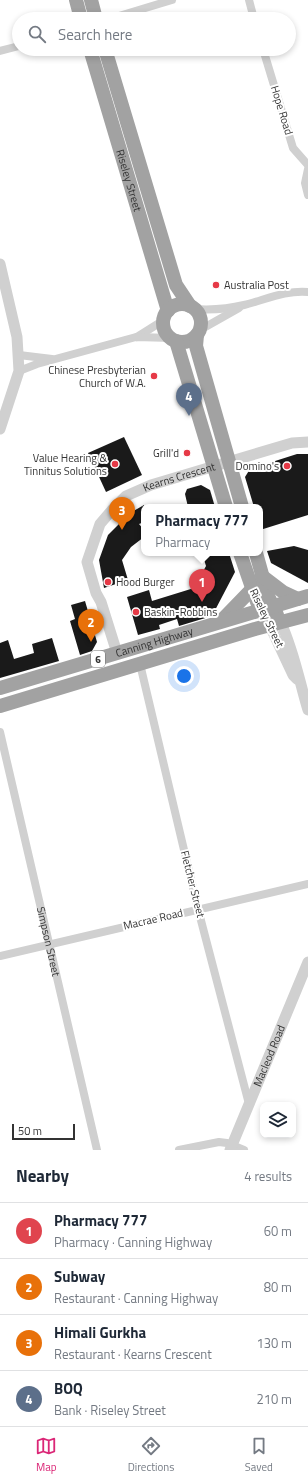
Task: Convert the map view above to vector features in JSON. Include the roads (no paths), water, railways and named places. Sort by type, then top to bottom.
[{"type":"highway","points":[[76,0],[79,12]]},
{"type":"highway","points":[[91,0],[94,12]]},
{"type":"highway","name":"Riseley Street","points":[[92,56],[166,316],[166,333],[174,340],[225,504]]},
{"type":"highway","name":"Riseley Street","points":[[107,56],[176,285],[200,318],[196,346],[241,504]]},
{"type":"highway","points":[[166,316],[174,307],[183,305],[192,307]]},
{"type":"highway","points":[[174,340],[184,342],[191,340],[198,333]]},
{"type":"highway","name":"Riseley Street","points":[[241,556],[252,589],[267,608],[275,624]]},
{"type":"highway","name":"Riseley Street","points":[[257,556],[262,576],[267,608]]},
{"type":"highway","points":[[262,576],[283,592],[303,598]]},
{"type":"highway","points":[[219,622],[252,589]]},
{"type":"highway","name":"Canning Highway","points":[[0,688],[303,598]]},
{"type":"highway","name":"Canning Highway","points":[[0,706],[308,615]]},
{"type":"street","points":[[132,12],[172,0]]},
{"type":"street","points":[[249,0],[252,12]]},
{"type":"street","points":[[0,52],[12,48]]},
{"type":"street","name":"Hope Road","points":[[265,56],[293,148],[308,165]]},
{"type":"street","points":[[308,169],[304,183],[308,195]]},
{"type":"street","points":[[0,264],[10,300],[19,355],[19,371],[0,429]]},
{"type":"street","points":[[198,333],[243,306],[283,293],[308,292]]},
{"type":"street","points":[[192,307],[208,309],[243,306]]},
{"type":"street","points":[[136,338],[166,316]]},
{"type":"street","points":[[19,371],[136,338],[174,340]]},
{"type":"street","points":[[19,355],[54,360]]},
{"type":"street","name":"Kearns Crescent","points":[[117,653],[96,593],[88,562],[100,524],[126,496],[151,485],[292,443],[308,442]]},
{"type":"street","name":"Riseley Street","points":[[275,624],[293,675],[298,681],[308,710]]},
{"type":"street","name":"Fletcher Street","points":[[140,664],[198,909],[249,1104]]},
{"type":"street","name":"Simpson Street","points":[[0,732],[97,1150]]},
{"type":"street","name":"Macrae Road","points":[[0,956],[50,943],[307,884]]},
{"type":"street","name":"Macleod Road","points":[[231,1148],[308,962]]},
{"type":"street","points":[[179,1150],[219,1142],[231,1148],[244,1150]]},
{"type":"place","name":"Australia Post","points":[[216,285]]},
{"type":"place","name":"Chinese Presbyterian Church of W.A.","points":[[154,376]]},
{"type":"place","name":"BOQ","points":[[189,416]]},
{"type":"place","name":"Grill'd","points":[[187,453]]},
{"type":"place","name":"Value Hearing & Tinnitus Solutions","points":[[115,464]]},
{"type":"place","name":"Domino's","points":[[287,466]]},
{"type":"place","name":"Himali Gurkha","points":[[122,530]]},
{"type":"place","name":"Hood Burger","points":[[108,582]]},
{"type":"place","name":"Pharmacy 777","points":[[202,602]]},
{"type":"place","name":"Baskin-Robbins","points":[[136,612]]},
{"type":"place","name":"Subway","points":[[91,642]]}]
